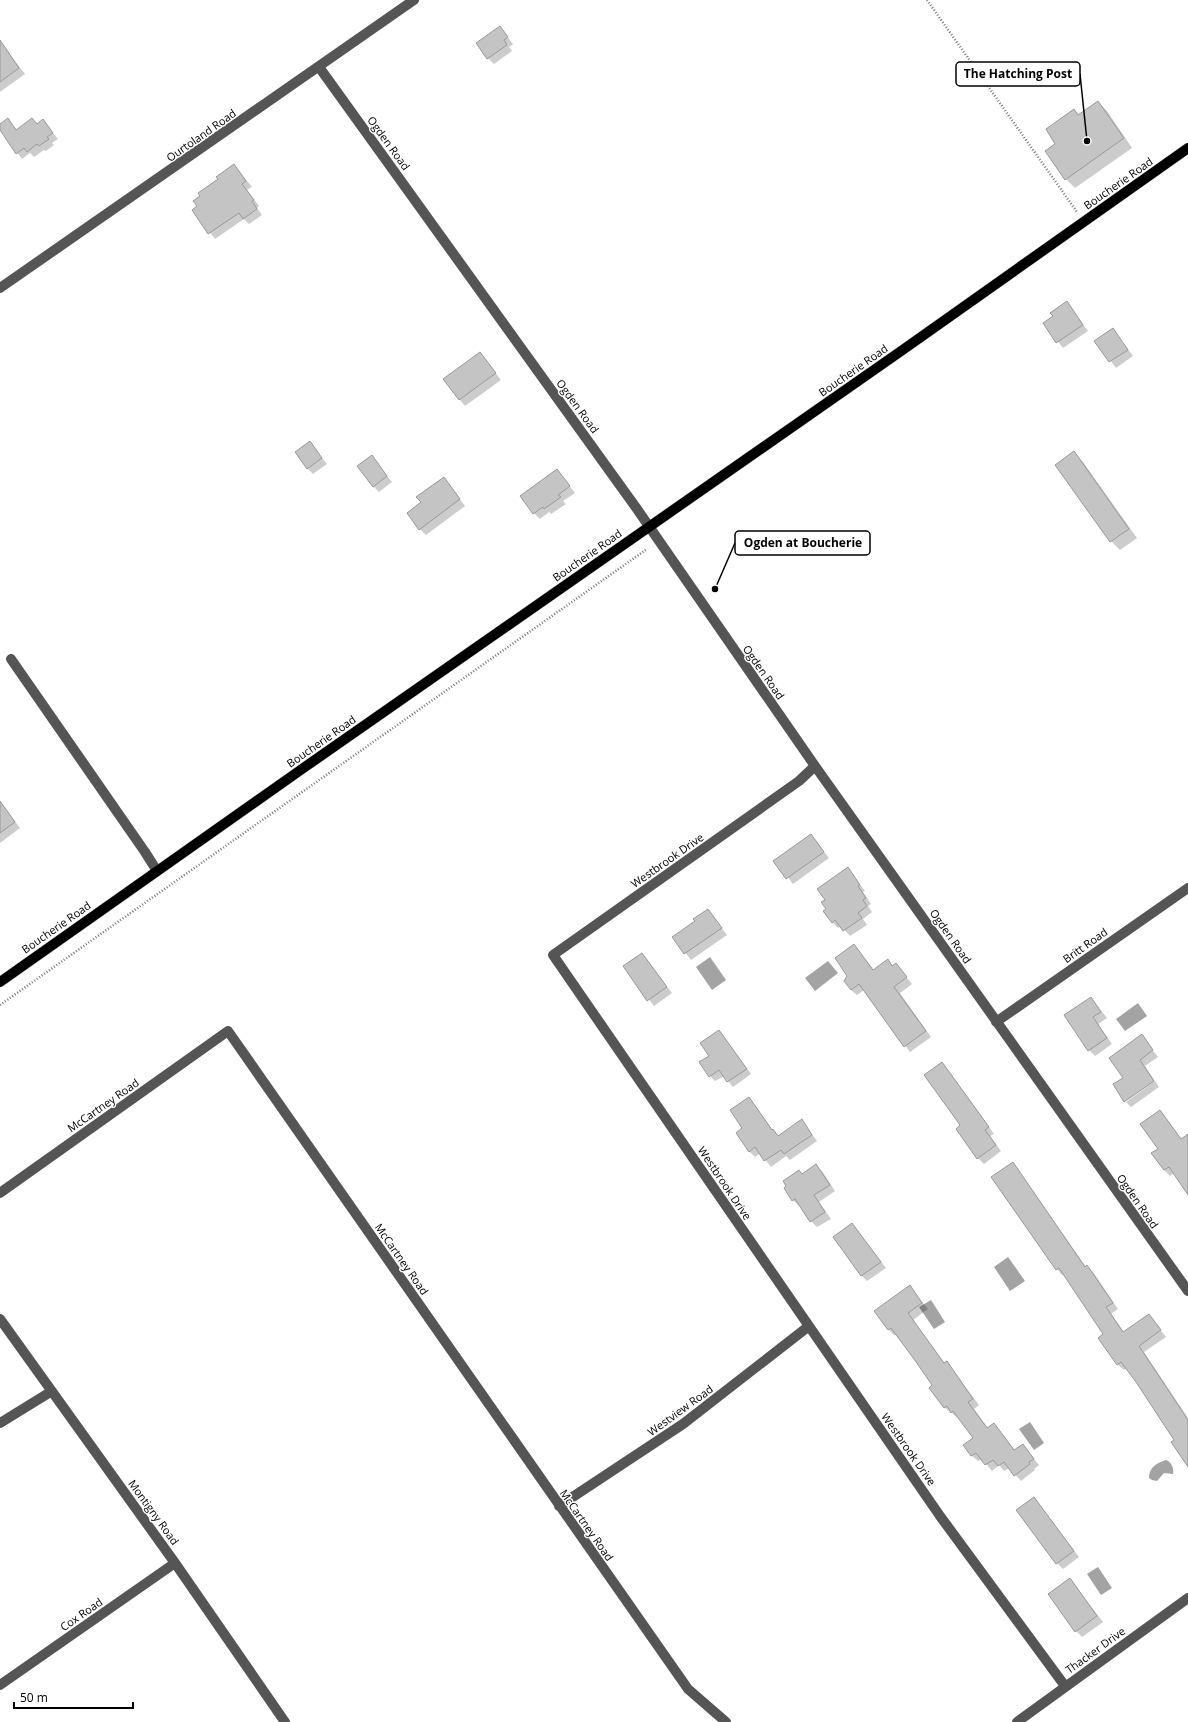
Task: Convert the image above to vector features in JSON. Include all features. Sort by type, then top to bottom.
[{"type":"main road","name":"Boucherie Road","points":[[0,982],[1188,148]]},
{"type":"street","name":"Ourtoland Road","points":[[0,288],[414,0]]},
{"type":"street","name":"Ogden Road","points":[[319,67],[649,526],[815,766],[1188,1291]]},
{"type":"street","points":[[12,659],[157,871]]},
{"type":"street","name":"Westbrook Drive","points":[[815,766],[794,785],[553,955],[940,1516],[1066,1686]]},
{"type":"street","name":"Britt Road","points":[[996,1022],[1188,888]]},
{"type":"street","name":"McCartney Road","points":[[0,1192],[228,1031],[688,1689],[726,1722]]},
{"type":"street","name":"Montigny Road","points":[[0,1319],[175,1563],[285,1722]]},
{"type":"street","name":"Westview Road","points":[[559,1506],[684,1424],[809,1326]]},
{"type":"street","points":[[0,1423],[52,1391]]},
{"type":"street","name":"Cox Road","points":[[0,1685],[175,1563]]},
{"type":"street","name":"Thacker Drive","points":[[1017,1722],[1188,1598]]},
{"type":"path","points":[[927,0],[1084,222]]},
{"type":"path","points":[[0,1005],[647,549]]},
{"type":"shaded area","points":[[710,957],[726,980],[712,990],[696,967]]},
{"type":"shaded area","points":[[828,961],[838,973],[815,991],[805,978]]},
{"type":"shaded area","points":[[1138,1003],[1147,1016],[1125,1031],[1116,1019]]},
{"type":"shaded area","points":[[1008,1257],[1025,1281],[1010,1291],[994,1267]]},
{"type":"shaded area","points":[[931,1300],[945,1322],[934,1329],[919,1307]]},
{"type":"shaded area","points":[[1030,1422],[1044,1443],[1034,1450],[1019,1429]]},
{"type":"shaded area","points":[[1166,1460],[1170,1462],[1172,1466],[1173,1474],[1164,1473],[1157,1481],[1149,1478],[1152,1468]]},
{"type":"shaded area","points":[[1098,1567],[1112,1588],[1101,1595],[1087,1574]]},
{"type":"building","points":[[500,26],[508,37],[504,40],[507,45],[487,59],[476,43]]},
{"type":"building","points":[[0,40],[19,68],[0,82]]},
{"type":"building","points":[[1098,101],[1124,138],[1065,180],[1045,151],[1055,144],[1046,129],[1074,109],[1078,115]]},
{"type":"building","points":[[8,118],[16,130],[32,118],[37,124],[43,119],[53,133],[47,137],[49,139],[39,146],[37,144],[27,152],[24,148],[16,154],[0,130],[0,124]]},
{"type":"building","points":[[234,164],[246,181],[242,184],[254,200],[252,201],[257,209],[243,219],[239,213],[208,234],[192,210],[197,206],[193,201],[200,196],[198,193],[218,179],[216,177]]},
{"type":"building","points":[[1067,301],[1083,325],[1056,343],[1043,323],[1053,316],[1050,313]]},
{"type":"building","points":[[1113,328],[1128,350],[1109,362],[1094,341]]},
{"type":"building","points":[[480,352],[496,373],[459,400],[443,379]]},
{"type":"building","points":[[310,441],[322,458],[307,469],[295,452]]},
{"type":"building","points":[[1074,451],[1129,529],[1110,542],[1055,465]]},
{"type":"building","points":[[372,455],[387,476],[373,487],[357,466]]},
{"type":"building","points":[[557,469],[570,486],[558,495],[561,497],[544,509],[543,507],[533,514],[520,496]]},
{"type":"building","points":[[444,477],[460,499],[419,530],[407,513],[421,502],[416,497]]},
{"type":"building","points":[[0,801],[15,822],[0,833]]},
{"type":"building","points":[[811,834],[824,852],[786,879],[773,861]]},
{"type":"building","points":[[848,867],[860,885],[858,886],[866,898],[863,900],[867,906],[858,913],[862,918],[843,931],[835,920],[832,923],[823,911],[826,909],[821,902],[825,900],[817,889]]},
{"type":"building","points":[[708,909],[722,928],[684,954],[672,937],[695,921],[693,919]]},
{"type":"building","points":[[854,944],[873,970],[888,959],[892,966],[896,963],[907,977],[894,987],[926,1031],[904,1047],[859,984],[851,990],[844,981],[847,976],[835,958]]},
{"type":"building","points":[[642,953],[667,987],[647,1001],[623,966]]},
{"type":"building","points":[[1091,997],[1101,1012],[1093,1017],[1107,1038],[1088,1051],[1064,1015]]},
{"type":"building","points":[[719,1030],[747,1069],[727,1082],[719,1070],[709,1077],[699,1062],[709,1056],[700,1043]]},
{"type":"building","points":[[1142,1034],[1153,1050],[1140,1060],[1154,1081],[1124,1102],[1113,1084],[1123,1078],[1109,1058]]},
{"type":"building","points":[[942,1062],[989,1127],[985,1130],[996,1145],[977,1159],[956,1129],[960,1125],[924,1075]]},
{"type":"building","points":[[749,1097],[772,1130],[773,1129],[778,1136],[802,1119],[812,1135],[784,1154],[781,1150],[764,1161],[755,1147],[749,1152],[736,1133],[742,1128],[730,1110]]},
{"type":"building","points":[[1160,1110],[1181,1139],[1188,1134],[1188,1195],[1169,1167],[1164,1170],[1151,1153],[1158,1149],[1140,1124]]},
{"type":"building","points":[[1013,1162],[1085,1267],[1087,1265],[1113,1303],[1106,1307],[1123,1332],[1149,1314],[1161,1330],[1139,1346],[1188,1420],[1188,1467],[1171,1442],[1174,1440],[1136,1382],[1121,1362],[1117,1365],[1098,1338],[1103,1334],[1059,1268],[1056,1270],[991,1177]]},
{"type":"building","points":[[816,1164],[830,1185],[814,1195],[825,1212],[810,1222],[795,1199],[792,1201],[784,1188],[786,1186],[783,1181],[799,1170],[802,1174]]},
{"type":"building","points":[[852,1223],[881,1262],[861,1276],[833,1237]]},
{"type":"building","points":[[910,1285],[922,1303],[908,1313],[944,1363],[947,1361],[973,1399],[968,1402],[987,1428],[994,1423],[1014,1450],[1023,1444],[1034,1459],[1029,1462],[1030,1464],[1014,1476],[1004,1462],[998,1466],[993,1460],[985,1465],[976,1453],[971,1456],[963,1445],[973,1438],[953,1411],[951,1413],[947,1406],[944,1408],[929,1388],[932,1385],[914,1359],[891,1328],[888,1330],[874,1311]]},
{"type":"building","points":[[1034,1497],[1074,1551],[1056,1564],[1016,1510]]},
{"type":"building","points":[[1070,1578],[1097,1616],[1075,1632],[1048,1594]]},
{"type":"place","name":"The Hatching Post","points":[[1087,141]]},
{"type":"place","name":"Ogden at Boucherie","points":[[715,589]]}]
